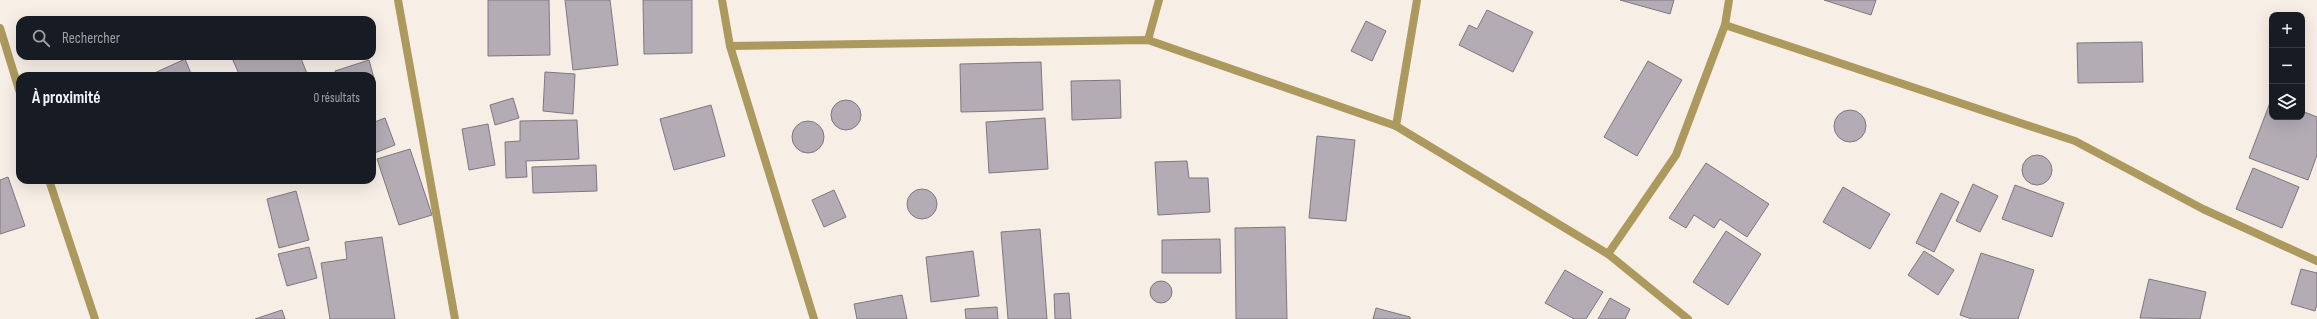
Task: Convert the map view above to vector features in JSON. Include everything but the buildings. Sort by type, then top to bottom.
[{"type":"street","points":[[398,0],[455,319]]},
{"type":"street","points":[[722,0],[730,46],[814,319]]},
{"type":"street","points":[[1148,40],[1159,0]]},
{"type":"street","points":[[1396,126],[1418,0]]},
{"type":"street","points":[[1608,254],[1676,155],[1725,25],[1728,0]]},
{"type":"street","points":[[1725,25],[2075,141],[2203,209],[2317,261]]},
{"type":"street","points":[[0,28],[16,80]]},
{"type":"street","points":[[730,46],[1148,40],[1396,126],[1608,254],[1688,319]]},
{"type":"street","points":[[50,184],[95,319]]}]
